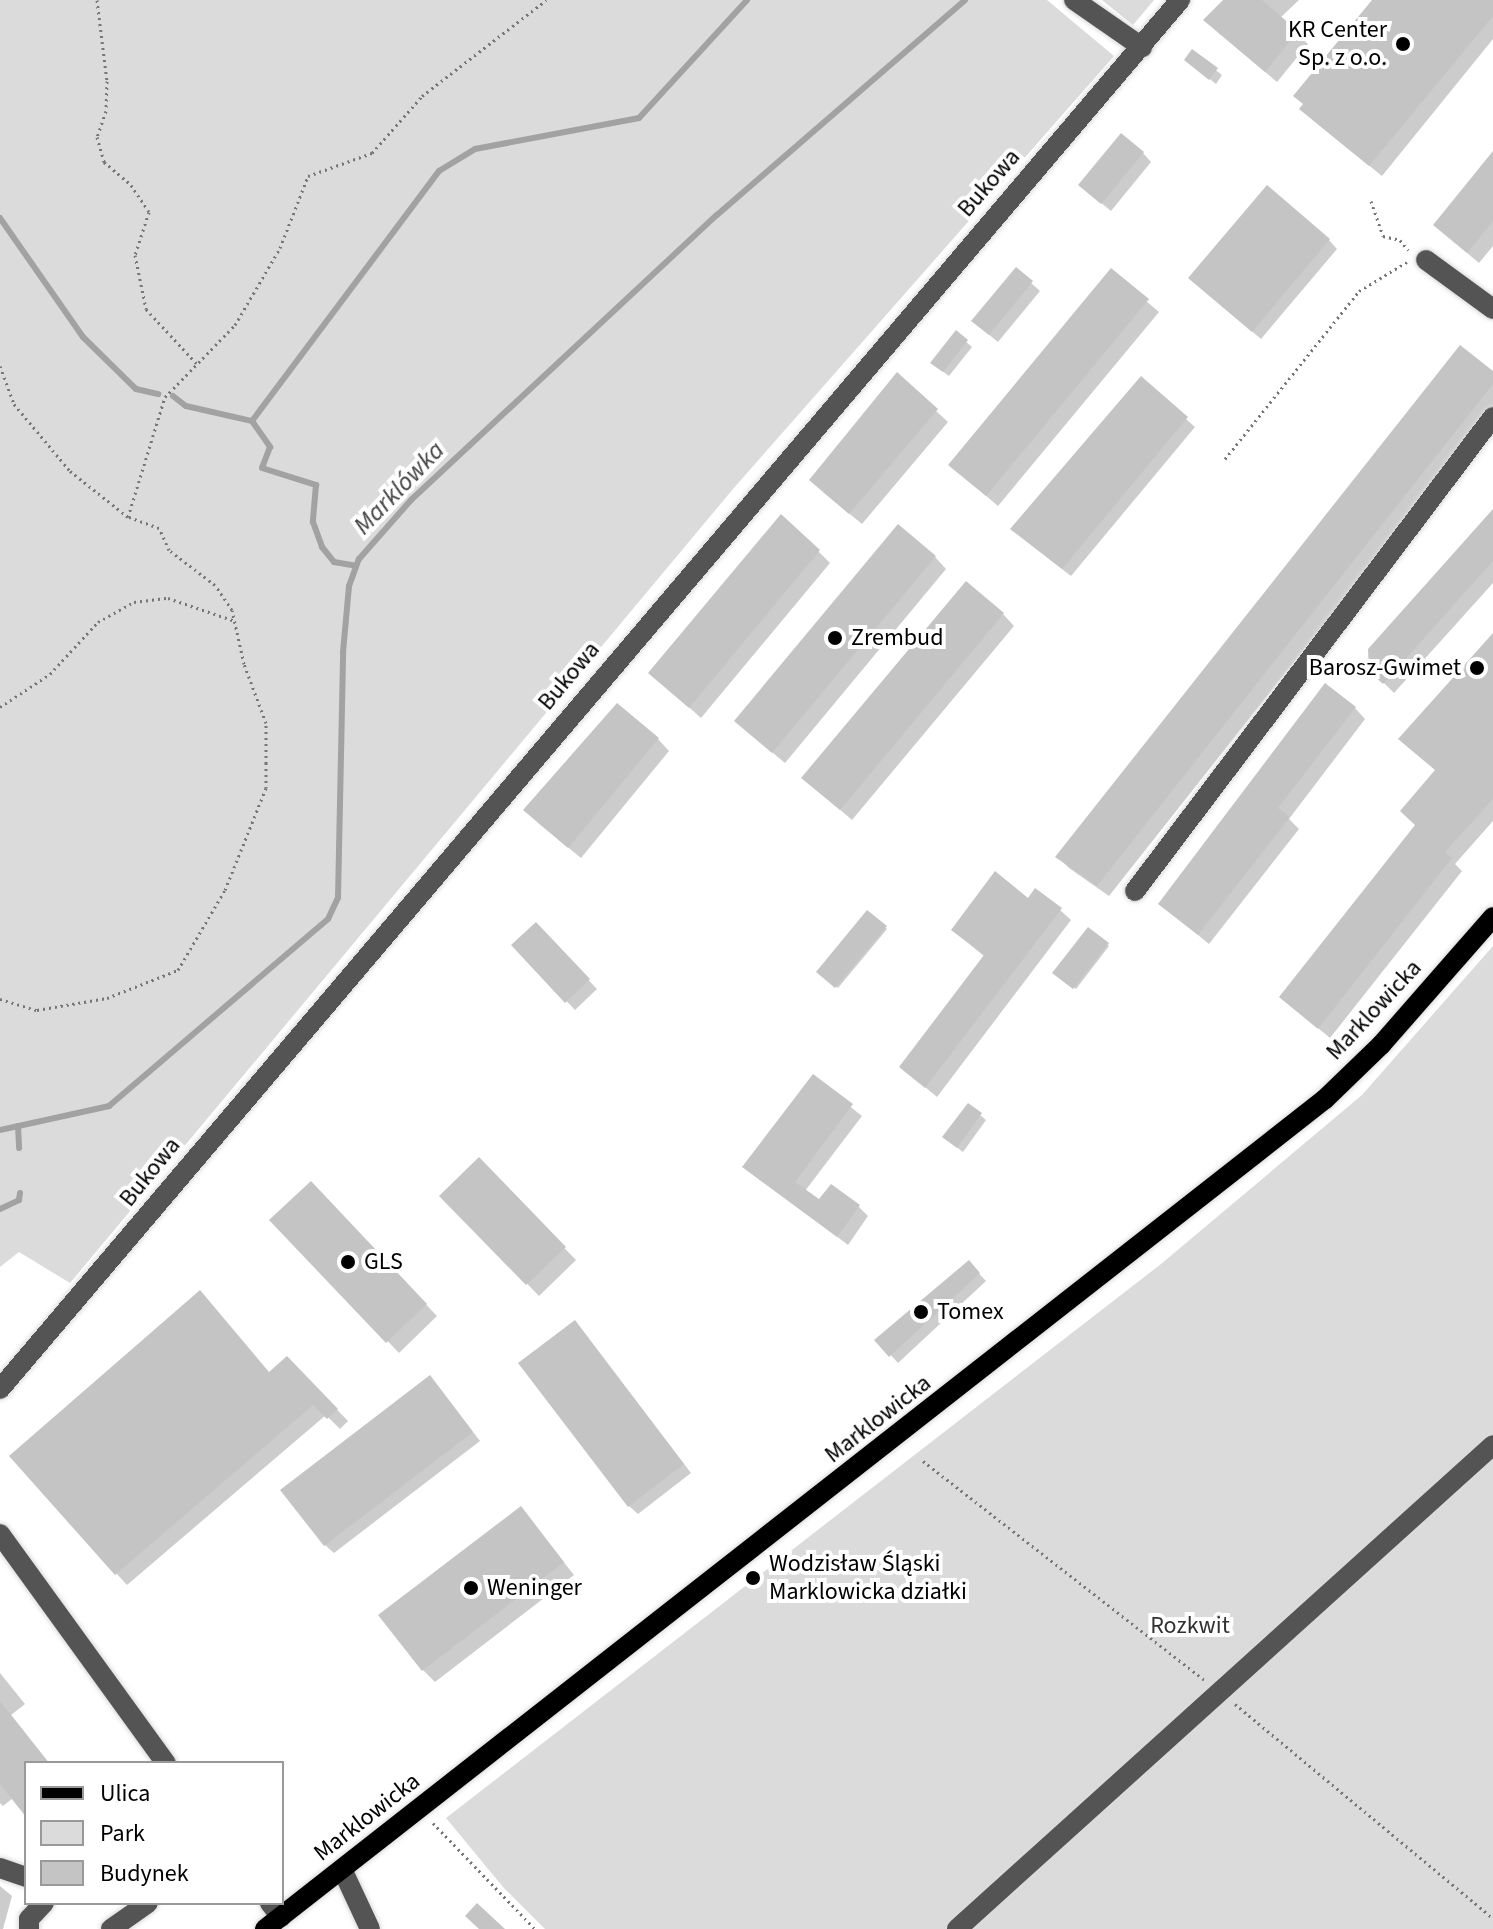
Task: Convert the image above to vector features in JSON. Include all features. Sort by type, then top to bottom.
[{"type":"main road","name":"Marklowicka","points":[[272,1916],[342,1869],[1325,1099],[1381,1045],[1493,917]]},
{"type":"lane","points":[[1074,0],[1142,47]]},
{"type":"lane","name":"Bukowa","points":[[0,1389],[1180,0]]},
{"type":"lane","points":[[1421,259],[1493,309]]},
{"type":"lane","points":[[1135,891],[1493,417]]},
{"type":"lane","points":[[957,1929],[1493,1445]]},
{"type":"lane","points":[[0,1534],[165,1761]]},
{"type":"lane","points":[[0,1868],[24,1876]]},
{"type":"lane","points":[[342,1869],[370,1929]]},
{"type":"lane","points":[[29,1929],[29,1919],[42,1905]]},
{"type":"lane","points":[[111,1929],[145,1905]]},
{"type":"path","points":[[97,0],[107,81],[106,111],[97,137],[104,162],[131,185],[149,212],[135,255],[146,309],[197,364]]},
{"type":"path","points":[[128,517],[165,397],[235,325],[280,248],[308,176],[372,153],[422,96],[546,0]]},
{"type":"path","points":[[1225,459],[1359,291],[1377,276],[1421,259],[1400,240],[1383,236],[1371,201]]},
{"type":"path","points":[[0,366],[14,404],[70,471],[128,517],[159,528],[169,550],[215,585],[235,621],[266,723],[266,788],[208,922],[178,970],[143,987],[37,1010],[0,999]]},
{"type":"path","points":[[0,707],[50,674],[98,622],[134,602],[168,598],[235,621]]},
{"type":"path","points":[[923,1461],[1219,1692],[1493,1918]]},
{"type":"path","points":[[419,1809],[535,1929]]},
{"type":"green space","points":[[0,0],[1047,0],[1114,56],[733,489],[70,1283],[19,1252],[0,1267]]},
{"type":"green space","points":[[1102,0],[1154,0],[1133,25]]},
{"type":"green space","name":"Rozkwit","points":[[1493,946],[1493,1929],[545,1929],[503,1887],[446,1818],[1161,1264],[1362,1095]]},
{"type":"building","points":[[1223,0],[1262,0],[1298,31],[1265,72],[1203,20]]},
{"type":"building","name":"KR Center Sp. z o.o.","points":[[1372,0],[1493,0],[1493,16],[1369,166],[1299,109],[1303,104],[1293,96]]},
{"type":"building","points":[[1192,49],[1218,68],[1209,80],[1184,60]]},
{"type":"building","points":[[1121,133],[1144,152],[1101,204],[1078,185]]},
{"type":"building","points":[[1493,151],[1493,221],[1467,253],[1433,225]]},
{"type":"building","points":[[1267,185],[1330,239],[1252,332],[1188,278]]},
{"type":"building","points":[[1016,267],[1033,281],[989,335],[971,321]]},
{"type":"building","points":[[1111,268],[1149,299],[986,496],[948,465]]},
{"type":"building","points":[[956,330],[968,340],[943,372],[930,363]]},
{"type":"building","points":[[1460,345],[1493,371],[1493,384],[1097,886],[1055,857]]},
{"type":"building","points":[[897,372],[938,409],[849,514],[809,480]]},
{"type":"building","points":[[1141,376],[1188,417],[1062,569],[1010,529]]},
{"type":"building","points":[[1493,509],[1493,561],[1383,684],[1369,671],[1368,649]]},
{"type":"building","points":[[781,514],[820,550],[689,708],[648,673]]},
{"type":"building","name":"Zrembud","points":[[898,524],[936,556],[772,753],[734,721]]},
{"type":"building","points":[[966,581],[1004,613],[840,810],[801,778]]},
{"type":"building","points":[[1493,633],[1493,799],[1445,852],[1452,858],[1318,1029],[1279,997],[1415,825],[1400,811],[1435,770],[1398,739]]},
{"type":"building","points":[[1325,683],[1356,707],[1278,808],[1290,817],[1198,935],[1158,904]]},
{"type":"building","points":[[617,703],[659,738],[568,848],[523,810]]},
{"type":"building","points":[[995,871],[1028,898],[1035,888],[1062,908],[925,1088],[899,1067],[984,955],[951,930]]},
{"type":"building","points":[[867,910],[887,926],[835,988],[816,972]]},
{"type":"building","points":[[536,922],[590,979],[565,1003],[511,945]]},
{"type":"building","points":[[1088,927],[1109,943],[1073,989],[1052,973]]},
{"type":"building","points":[[813,1074],[853,1104],[795,1182],[819,1199],[831,1184],[860,1205],[837,1237],[742,1167]]},
{"type":"building","points":[[968,1103],[982,1113],[957,1148],[942,1137]]},
{"type":"building","points":[[479,1157],[566,1247],[526,1285],[439,1196]]},
{"type":"building","name":"GLS","points":[[311,1181],[427,1304],[386,1343],[269,1220]]},
{"type":"building","points":[[969,1260],[980,1273],[889,1357],[874,1340]]},
{"type":"building","points":[[200,1290],[269,1372],[287,1356],[338,1409],[327,1419],[313,1405],[115,1575],[9,1456]]},
{"type":"building","points":[[575,1320],[684,1464],[628,1507],[518,1363]]},
{"type":"building","points":[[430,1375],[473,1432],[324,1546],[280,1490]]},
{"type":"building","name":"Weninger","points":[[521,1506],[564,1562],[422,1671],[378,1615]]},
{"type":"building","points":[[0,1701],[47,1761],[24,1761],[24,1814],[0,1784]]},
{"type":"building","points":[[477,1903],[505,1929],[479,1929],[465,1916]]},
{"type":"waterway","points":[[252,421],[439,171],[475,149],[639,118],[747,0]]},
{"type":"waterway","name":"Marklówka","points":[[0,1130],[109,1106],[328,919],[338,898],[343,652],[349,586],[359,559],[411,500],[717,215],[965,0]]},
{"type":"waterway","points":[[0,218],[83,337],[136,389],[158,394]]},
{"type":"waterway","points":[[173,396],[186,406],[252,421],[270,447],[262,468],[316,485],[313,522],[322,547],[334,562],[356,566]]},
{"type":"waterway","points":[[18,1126],[19,1148]]},
{"type":"waterway","points":[[0,1209],[19,1200],[20,1193]]},
{"type":"place","name":"KR Center Sp. z o.o.","points":[[1403,44]]},
{"type":"place","name":"Zrembud","points":[[835,638]]},
{"type":"place","name":"Barosz-Gwimet","points":[[1477,668]]},
{"type":"place","name":"GLS","points":[[348,1262]]},
{"type":"place","name":"Tomex","points":[[921,1312]]},
{"type":"place","name":"Wodzisław Śląski Marklowicka działki","points":[[753,1578]]},
{"type":"place","name":"Weninger","points":[[471,1588]]}]
